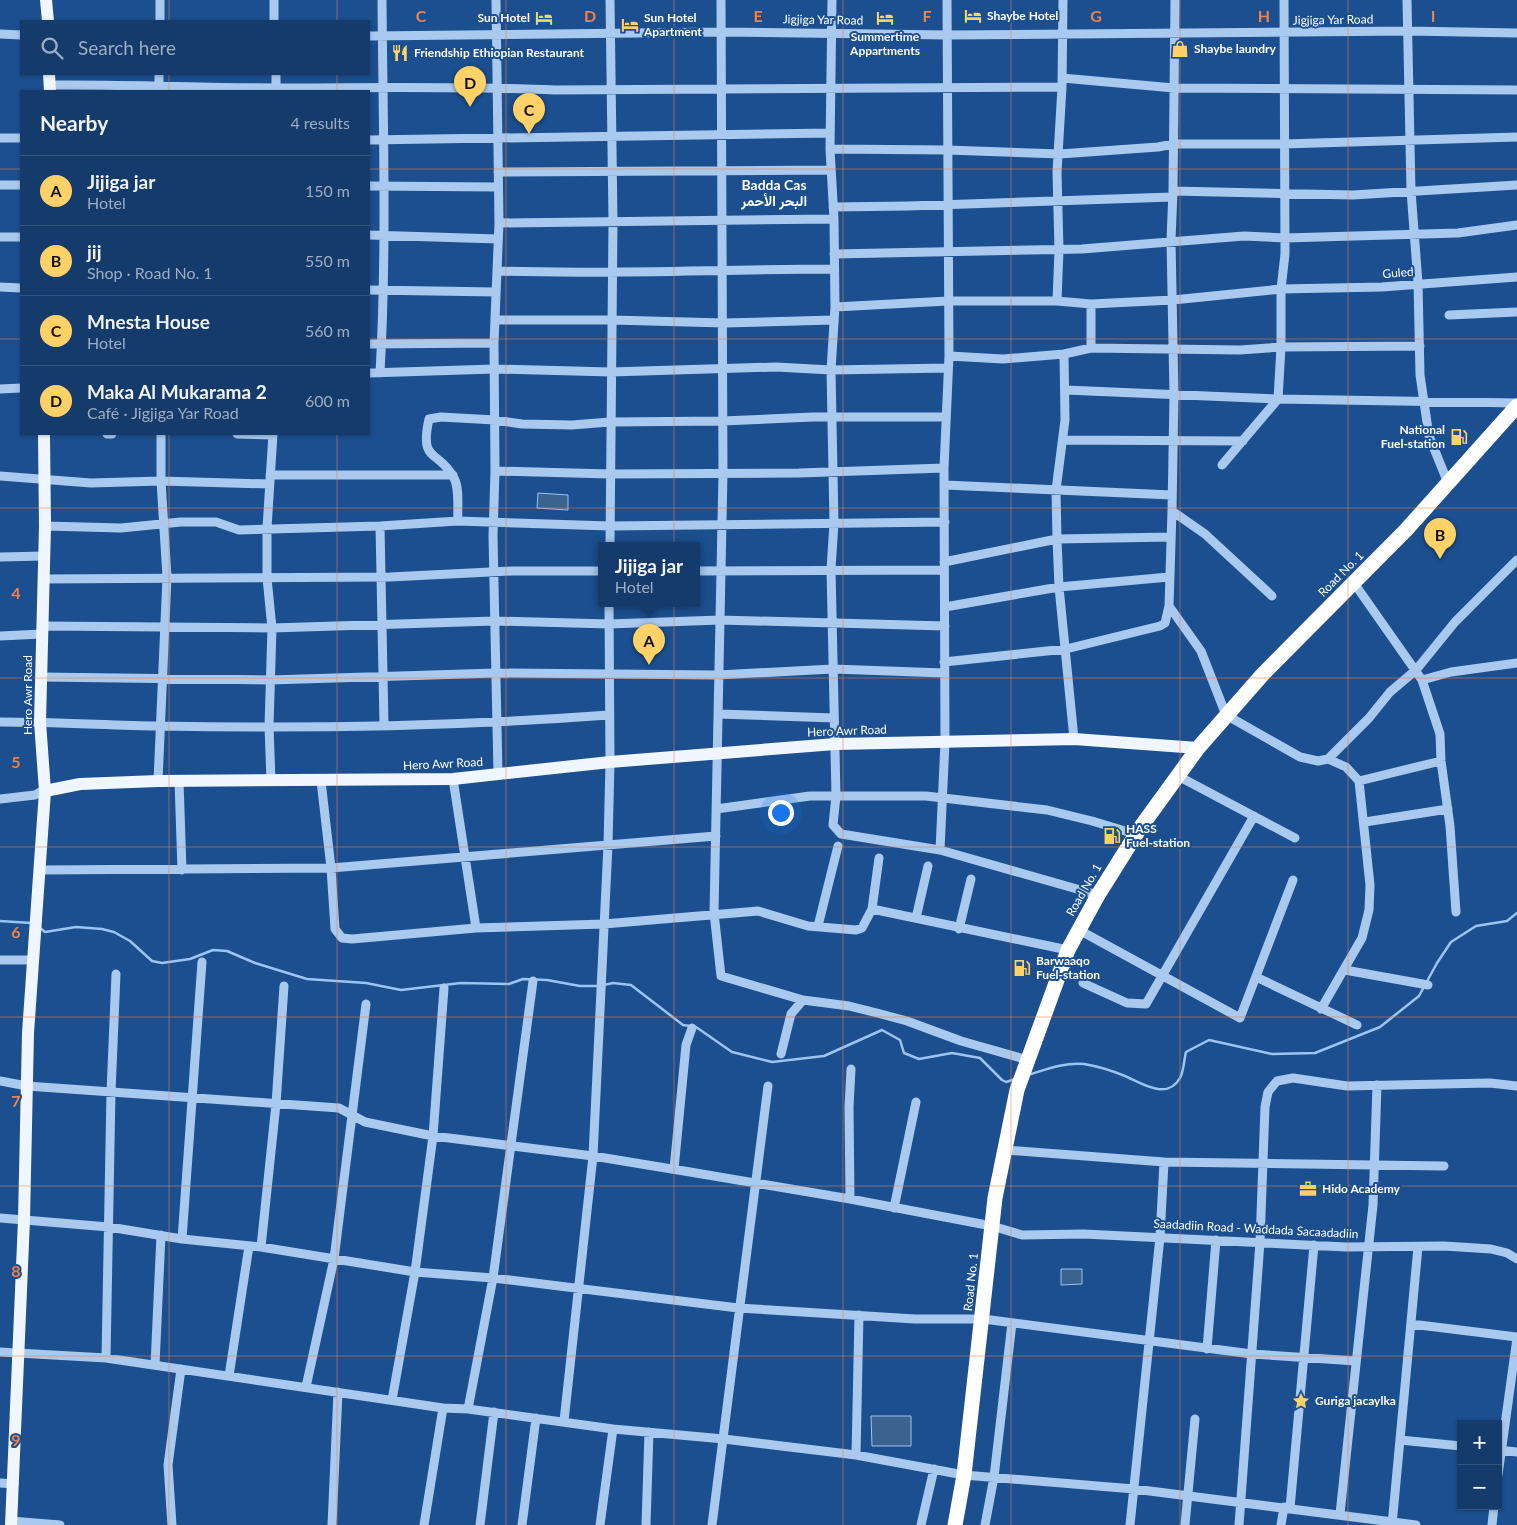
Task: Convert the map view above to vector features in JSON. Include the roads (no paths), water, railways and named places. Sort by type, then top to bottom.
[{"type":"highway","name":"Road No. 1","points":[[955,1525],[964,1475],[983,1319],[995,1198],[1017,1090],[1068,950],[1098,895],[1135,834],[1198,748],[1263,674],[1354,583],[1515,411]]},
{"type":"main road","points":[[46,0],[48,20]]},
{"type":"main road","name":"Hero Awr Road","points":[[44,435],[45,526],[40,722],[45,790],[80,784],[158,781],[453,779],[610,762],[835,744],[1074,739],[1198,748]]},
{"type":"main road","points":[[11,1523],[24,1220],[27,1086],[45,790]]},
{"type":"street","points":[[160,0],[160,20]]},
{"type":"street","points":[[274,0],[274,20]]},
{"type":"street","points":[[380,373],[385,235],[381,87],[382,0]]},
{"type":"street","points":[[496,0],[499,223],[494,343],[494,621],[495,723],[498,774]]},
{"type":"street","points":[[610,0],[608,34],[613,221],[610,372],[610,542]]},
{"type":"street","points":[[721,0],[720,89],[724,323],[722,369],[723,473],[714,913],[721,976],[803,1000],[849,1006],[877,1013],[906,1021],[961,1041],[1028,1060]]},
{"type":"street","points":[[832,0],[830,170],[834,219],[835,307],[832,320],[831,370],[834,470],[834,522],[831,569],[836,796],[833,825],[841,834],[940,850],[1098,895]]},
{"type":"street","points":[[940,850],[945,742],[944,468],[949,356],[947,0]]},
{"type":"street","points":[[1057,301],[1059,250],[1057,201],[1064,34],[1063,0]]},
{"type":"street","points":[[944,662],[1066,649],[1160,626],[1165,623],[1170,606],[1169,577],[1174,395],[1171,240],[1175,0]]},
{"type":"street","points":[[1222,464],[1278,399],[1281,346],[1281,290],[1285,238],[1283,194],[1284,0]]},
{"type":"street","points":[[1407,0],[1407,88],[1411,191],[1418,283],[1423,400],[1429,436],[1448,483]]},
{"type":"street","name":"Jigjiga Yar Road","points":[[370,36],[721,32],[948,35],[1408,31],[1517,33]]},
{"type":"street","points":[[0,34],[20,35]]},
{"type":"street","points":[[159,75],[159,88]]},
{"type":"street","points":[[276,75],[276,90]]},
{"type":"street","points":[[50,83],[159,88],[276,90],[381,87],[496,87],[555,90],[948,87],[1062,82],[1174,88],[1517,90]]},
{"type":"street","points":[[370,140],[498,140],[721,133],[830,132]]},
{"type":"street","points":[[830,149],[947,150],[1060,154],[1158,147],[1174,144],[1284,144],[1517,136]]},
{"type":"street","points":[[0,138],[20,138]]},
{"type":"street","points":[[498,172],[612,172],[722,169],[830,170]]},
{"type":"street","points":[[0,185],[20,185]]},
{"type":"street","points":[[833,207],[1057,201],[1239,191],[1353,196],[1517,185]]},
{"type":"street","points":[[370,186],[498,187]]},
{"type":"street","points":[[499,223],[834,219]]},
{"type":"street","points":[[834,254],[949,250],[1059,250],[1171,240],[1244,236],[1285,238],[1414,235],[1458,233],[1517,225]]},
{"type":"street","points":[[370,235],[498,239]]},
{"type":"street","points":[[0,237],[20,237]]},
{"type":"street","points":[[497,271],[612,274],[722,269],[834,269]]},
{"type":"street","name":"Guled","points":[[835,307],[948,301],[1057,301],[1091,304],[1173,300],[1281,290],[1382,287],[1517,276]]},
{"type":"street","points":[[0,287],[20,288]]},
{"type":"street","points":[[370,290],[496,292]]},
{"type":"street","points":[[1091,304],[1092,348]]},
{"type":"street","points":[[1449,315],[1517,312]]},
{"type":"street","points":[[495,320],[612,320],[724,323],[832,320]]},
{"type":"street","points":[[370,344],[494,343]]},
{"type":"street","points":[[949,356],[1003,359],[1064,354],[1092,348],[1240,350],[1281,346],[1420,346]]},
{"type":"street","points":[[1064,354],[1063,440],[1056,490],[1057,539],[1059,587],[1074,739]]},
{"type":"street","points":[[370,373],[494,368],[610,372],[776,367],[831,370],[948,368]]},
{"type":"street","points":[[0,389],[20,388]]},
{"type":"street","points":[[1065,390],[1278,399],[1423,400],[1515,411]]},
{"type":"street","points":[[458,521],[456,481],[430,453],[425,443],[429,419],[441,417],[495,420],[522,424],[572,425],[610,422],[723,421],[813,417],[945,417]]},
{"type":"street","points":[[158,781],[167,576],[161,481],[161,435]]},
{"type":"street","points":[[270,781],[269,726],[272,628],[267,578],[267,528],[273,435]]},
{"type":"street","points":[[1063,440],[1243,441]]},
{"type":"street","points":[[495,471],[610,474],[799,473],[834,470],[944,468]]},
{"type":"street","points":[[0,476],[92,483],[453,476]]},
{"type":"street","points":[[945,486],[1172,494]]},
{"type":"street","points":[[1172,511],[1205,534],[1272,596]]},
{"type":"street","points":[[45,526],[121,528],[181,522],[216,522],[240,530],[380,526],[458,521],[610,526],[944,522]]},
{"type":"street","points":[[380,526],[384,625],[384,725]]},
{"type":"street","points":[[700,571],[944,566],[1057,539],[1171,537]]},
{"type":"street","points":[[0,557],[44,556]]},
{"type":"street","points":[[1170,606],[1201,651],[1226,715],[1300,757],[1318,761],[1328,759],[1369,718],[1390,692],[1416,670],[1455,622],[1517,560]]},
{"type":"street","points":[[43,579],[167,576],[267,578],[383,577],[495,572],[598,571]]},
{"type":"street","points":[[945,607],[1059,587],[1169,577]]},
{"type":"street","points":[[1354,583],[1422,680],[1440,734],[1456,912]]},
{"type":"street","points":[[564,1421],[577,1288],[593,1156],[608,845],[610,762],[609,607]]},
{"type":"street","points":[[0,636],[42,630],[164,627],[272,628],[494,621],[609,624],[720,620],[945,626]]},
{"type":"street","points":[[1422,680],[1451,672],[1517,663]]},
{"type":"street","points":[[41,677],[270,680],[496,673],[718,675],[833,669],[944,673]]},
{"type":"street","points":[[718,714],[834,718]]},
{"type":"street","points":[[0,722],[159,726],[384,725],[495,723],[610,715]]},
{"type":"street","points":[[1321,1010],[1362,938],[1369,910],[1370,885],[1365,822],[1359,780],[1346,768],[1328,759]]},
{"type":"street","points":[[1359,780],[1441,761]]},
{"type":"street","points":[[1178,776],[1295,838]]},
{"type":"street","points":[[453,779],[476,928]]},
{"type":"street","points":[[179,781],[182,870]]},
{"type":"street","points":[[321,781],[332,868],[335,929],[342,938],[352,939],[476,928],[604,924],[714,913],[758,911],[808,926],[856,930],[862,928],[872,910],[879,858]]},
{"type":"street","points":[[0,799],[35,795],[45,790]]},
{"type":"street","points":[[716,809],[810,796],[926,796],[1047,810],[1135,834]]},
{"type":"street","points":[[1365,822],[1448,809]]},
{"type":"street","points":[[1083,982],[1127,1003],[1146,1004],[1254,816]]},
{"type":"street","points":[[41,870],[332,868],[716,836]]},
{"type":"street","points":[[818,926],[838,846]]},
{"type":"street","points":[[916,918],[928,866]]},
{"type":"street","points":[[959,929],[971,879]]},
{"type":"street","points":[[1079,930],[1240,1018],[1293,880]]},
{"type":"street","points":[[872,910],[1068,950]]},
{"type":"street","points":[[0,960],[34,960]]},
{"type":"street","points":[[182,1239],[202,962]]},
{"type":"street","points":[[1345,970],[1428,985]]},
{"type":"street","points":[[106,1358],[111,1092],[116,974]]},
{"type":"street","points":[[1256,976],[1321,1010],[1357,1025]]},
{"type":"street","points":[[468,1409],[493,1278],[533,981]]},
{"type":"street","points":[[261,1247],[276,1104],[284,986]]},
{"type":"street","points":[[392,1400],[415,1272],[433,1136],[444,988]]},
{"type":"street","points":[[781,1054],[791,1014],[803,1000]]},
{"type":"street","points":[[306,1387],[334,1259],[366,1004]]},
{"type":"street","points":[[674,1169],[686,1045],[692,1028]]},
{"type":"street","points":[[850,1199],[849,1107],[852,1069]]},
{"type":"street","points":[[1239,1525],[1260,1242],[1265,1107],[1268,1092],[1277,1081],[1293,1078],[1347,1086],[1490,1083],[1517,1086]]},
{"type":"street","name":"Saadadiin Road - Waddada Sacaadadiin","points":[[0,1081],[27,1086],[339,1108],[365,1122],[433,1136],[593,1156],[674,1169],[850,1199],[992,1226],[1022,1234],[1084,1234],[1367,1247],[1444,1246],[1491,1249],[1507,1253],[1517,1259]]},
{"type":"street","points":[[1340,1514],[1374,1187],[1377,1085]]},
{"type":"street","points":[[712,1525],[724,1439],[738,1308],[768,1086]]},
{"type":"street","points":[[894,1208],[916,1102]]},
{"type":"street","points":[[1005,1150],[1164,1162],[1444,1166]]},
{"type":"street","points":[[1130,1525],[1160,1237],[1164,1162]]},
{"type":"street","points":[[0,1218],[109,1228],[182,1239],[261,1247],[415,1272],[493,1278],[738,1308],[915,1319],[983,1319],[1207,1349],[1356,1362]]},
{"type":"street","points":[[155,1365],[161,1235]]},
{"type":"street","points":[[1207,1349],[1216,1240]]},
{"type":"street","points":[[1281,1525],[1287,1507],[1314,1245]]},
{"type":"street","points":[[229,1376],[249,1246]]},
{"type":"street","points":[[1392,1523],[1418,1247]]},
{"type":"street","points":[[856,1455],[859,1315]]},
{"type":"street","points":[[985,1525],[994,1477],[1012,1323]]},
{"type":"street","points":[[1411,1324],[1517,1338],[1514,1380],[1502,1440]]},
{"type":"street","points":[[0,1352],[106,1358],[443,1408],[468,1409],[613,1429],[724,1439],[856,1455],[964,1475],[1134,1489],[1287,1507],[1416,1525]]},
{"type":"street","points":[[172,1525],[168,1464],[180,1369]]},
{"type":"street","points":[[332,1525],[338,1392]]},
{"type":"street","points":[[424,1525],[443,1408]]},
{"type":"street","points":[[480,1525],[494,1412]]},
{"type":"street","points":[[522,1525],[536,1418]]},
{"type":"street","points":[[1185,1525],[1195,1419]]},
{"type":"street","points":[[600,1525],[613,1429]]},
{"type":"street","points":[[646,1525],[649,1432]]},
{"type":"street","points":[[1400,1440],[1457,1446]]},
{"type":"street","points":[[1502,1450],[1517,1452]]},
{"type":"street","points":[[921,1525],[934,1469]]},
{"type":"street","points":[[0,1483],[14,1484]]},
{"type":"street","points":[[1492,1525],[1494,1510]]},
{"type":"street","points":[[11,1523],[60,1525]]},
{"type":"water","points":[[538,493],[568,495],[568,510],[537,508]]},
{"type":"water","points":[[1061,1269],[1082,1269],[1082,1284],[1061,1285]]},
{"type":"water","points":[[871,1416],[911,1416],[911,1446],[872,1446]]},
{"type":"waterway","points":[[1031,1074],[1064,1065],[1084,1064],[1125,1076],[1146,1086],[1161,1089],[1175,1085],[1180,1078],[1186,1052],[1209,1040],[1272,1054],[1315,1053],[1380,1027],[1419,996],[1451,942],[1476,926],[1507,921],[1517,913]]},
{"type":"waterway","points":[[0,921],[31,923]]},
{"type":"waterway","points":[[40,928],[45,932],[76,927],[114,932],[130,941],[152,961],[162,963],[190,959],[213,950],[227,951],[255,963],[307,979],[366,983],[401,990],[461,983],[509,984],[523,979],[547,980],[580,986],[599,986]]},
{"type":"waterway","points":[[604,985],[613,983],[631,985],[683,1025],[696,1027],[732,1052],[772,1062],[824,1056],[882,1030],[900,1040],[904,1053],[919,1059],[952,1053],[980,1058],[1002,1080],[1006,1082],[1015,1079]]},
{"type":"place","name":"Shaybe Hotel","points":[[973,16]]},
{"type":"place","name":"Sun Hotel","points":[[544,18]]},
{"type":"place","name":"Summertime Appartments","points":[[885,18]]},
{"type":"place","name":"Sun Hotel Apartment","points":[[630,25]]},
{"type":"place","name":"Shaybe laundry","points":[[1180,49]]},
{"type":"place","name":"Friendship Ethiopian Restaurant","points":[[400,53]]},
{"type":"place","name":"Maka Al Mukarama 2","points":[[470,107]]},
{"type":"place","name":"Mnesta House","points":[[529,134]]},
{"type":"place","name":"National Fuel-station","points":[[1459,437]]},
{"type":"place","name":"jij","points":[[1440,559]]},
{"type":"place","name":"Jijiga jar","points":[[649,665]]},
{"type":"place","name":"HASS Fuel-station","points":[[1112,836]]},
{"type":"place","name":"Barwaaqo Fuel-station","points":[[1022,968]]},
{"type":"place","name":"Hido Academy","points":[[1308,1189]]},
{"type":"place","name":"Guriga jacaylka","points":[[1301,1401]]},
{"type":"district","name":"Badda Cas البحر الأحمر","points":[[774,194]]}]
